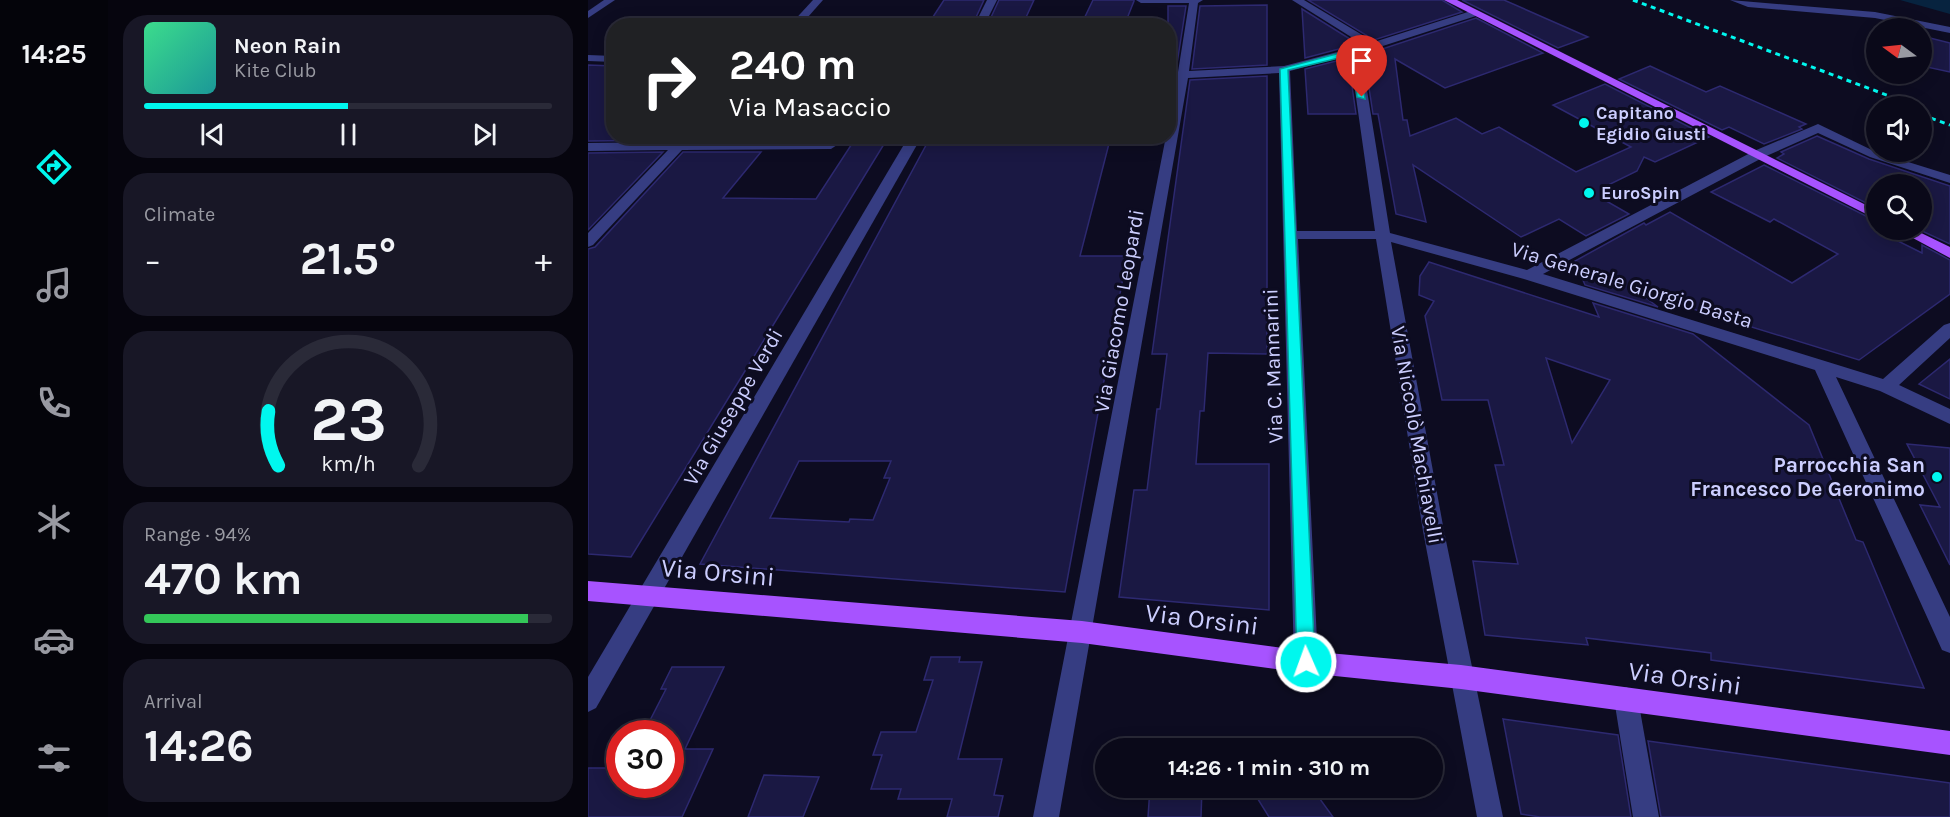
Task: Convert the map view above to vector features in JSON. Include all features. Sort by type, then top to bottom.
[{"type":"main road","points":[[1449,0],[1866,210]]},
{"type":"main road","points":[[1925,240],[1950,253]]},
{"type":"main road","name":"Via Orsini","points":[[588,591],[1082,632],[1306,662],[1461,677],[1950,743]]},
{"type":"street","points":[[588,15],[610,0]]},
{"type":"street","points":[[801,18],[818,0]]},
{"type":"street","points":[[983,18],[993,0]]},
{"type":"street","points":[[1141,0],[1196,0]]},
{"type":"street","name":"Via Giacomo Leopardi","points":[[1176,76],[1196,0]]},
{"type":"street","points":[[1297,0],[1363,48]]},
{"type":"street","points":[[1735,0],[1748,4],[1845,12],[1950,30]]},
{"type":"street","points":[[1176,76],[1284,69],[1363,48],[1475,13]]},
{"type":"street","name":"Via Niccolò Machiavelli","points":[[1363,48],[1382,235],[1461,677],[1490,817]]},
{"type":"street","points":[[588,58],[606,58]]},
{"type":"street","name":"Via C. Mannarini","points":[[1284,69],[1306,662]]},
{"type":"street","points":[[1529,275],[1759,154],[1818,128],[1875,154],[1950,179]]},
{"type":"street","points":[[588,242],[681,144]]},
{"type":"street","name":"Via Giuseppe Verdi","points":[[588,700],[911,144]]},
{"type":"street","name":"Via Giacomo Leopardi","points":[[1046,817],[1082,632],[1165,144]]},
{"type":"street","points":[[588,147],[831,145]]},
{"type":"street","name":"Via Generale Giorgio Basta","points":[[1291,235],[1382,235],[1529,275],[1821,364],[1886,386],[1950,417]]},
{"type":"street","points":[[1886,386],[1950,329]]},
{"type":"street","points":[[1821,364],[1950,642]]},
{"type":"street","points":[[1626,699],[1646,817]]},
{"type":"water","points":[[1900,0],[1950,0],[1950,14]]},
{"type":"building","points":[[944,0],[984,0],[976,18],[932,18]]},
{"type":"building","points":[[999,0],[1034,0],[1026,18],[991,18]]},
{"type":"building","points":[[1093,0],[1134,0],[1127,18],[1084,18]]},
{"type":"building","points":[[1308,0],[1442,0],[1462,12],[1374,40]]},
{"type":"building","points":[[1462,0],[1504,0],[1588,37],[1558,48]]},
{"type":"building","points":[[1267,5],[1267,65],[1192,69],[1200,6]]},
{"type":"building","points":[[1168,6],[1186,6],[1176,70],[1176,18],[1168,18]]},
{"type":"building","points":[[1302,9],[1358,44],[1305,58]]},
{"type":"building","points":[[1476,18],[1543,53],[1445,88],[1395,59],[1403,120],[1407,120],[1410,136],[1456,118],[1482,134],[1499,127],[1576,172],[1631,147],[1553,105],[1605,84],[1709,137],[1655,162],[1644,157],[1637,171],[1602,188],[1611,193],[1601,198],[1629,214],[1586,236],[1559,219],[1521,237],[1413,165],[1426,222],[1396,214],[1378,114],[1373,114],[1364,55]]},
{"type":"building","points":[[1932,38],[1950,43],[1950,72],[1932,68]]},
{"type":"building","points":[[1348,58],[1356,114],[1308,114],[1305,69]]},
{"type":"building","points":[[588,65],[606,66],[606,141],[588,141]]},
{"type":"building","points":[[1650,66],[1706,92],[1720,86],[1806,124],[1799,127],[1802,129],[1764,144],[1729,127],[1722,130],[1619,79]]},
{"type":"building","points":[[1267,76],[1267,354],[1208,353],[1204,411],[1200,411],[1196,464],[1269,464],[1269,610],[1119,597],[1134,490],[1147,490],[1157,409],[1160,409],[1167,354],[1152,354],[1190,80]]},
{"type":"building","points":[[1817,136],[1866,158],[1866,162],[1878,162],[1914,174],[1866,174],[1866,203],[1777,158],[1784,154],[1781,152]]},
{"type":"building","points":[[852,144],[884,144],[631,557],[588,554],[588,249],[595,247],[683,152],[761,152],[723,198],[816,199]]},
{"type":"building","points":[[927,144],[1109,144],[1080,256],[1127,256],[1065,592],[700,564]],"holes":[[[799,461],[891,461],[884,478],[890,478],[873,520],[850,519],[849,522],[770,518]]]},
{"type":"building","points":[[663,152],[588,230],[588,153]]},
{"type":"building","points":[[1764,165],[1866,216],[1866,240],[1896,240],[1922,253],[1922,245],[1950,260],[1950,294],[1859,360],[1638,292],[1658,307],[1585,285],[1575,261],[1644,223],[1646,225],[1670,212],[1792,283],[1838,254],[1774,219],[1770,222],[1711,192]]},
{"type":"building","points":[[1932,180],[1950,186],[1950,244],[1932,236]]},
{"type":"building","points":[[1429,262],[1599,317],[1593,303],[1693,334],[1809,425],[1856,540],[1863,542],[1924,688],[1711,660],[1711,653],[1586,638],[1588,645],[1485,635],[1473,561],[1518,564],[1495,465],[1504,465],[1488,400],[1442,400],[1425,316],[1434,301],[1419,295],[1420,276]],"holes":[[[1546,358],[1610,380],[1572,443]]]},
{"type":"building","points":[[1950,359],[1950,399],[1919,384]]},
{"type":"building","name":"Parrocchia San Francesco De Geronimo","points":[[1907,444],[1950,448],[1950,565],[1920,505],[1940,507]]},
{"type":"building","points":[[931,657],[960,657],[959,662],[982,662],[958,759],[1002,759],[994,795],[1003,796],[998,817],[947,817],[952,799],[898,799],[901,789],[871,789],[882,755],[873,755],[881,732],[916,732],[933,680],[924,680]]},
{"type":"building","points":[[672,667],[724,667],[685,749],[713,749],[682,817],[588,817],[588,768],[606,768],[606,798],[684,798],[684,720],[650,720],[666,689],[661,689]]},
{"type":"building","points":[[1503,719],[1618,735],[1631,817],[1540,817],[1521,814]]},
{"type":"building","points":[[1648,741],[1950,783],[1950,817],[1661,817]]},
{"type":"building","points":[[764,775],[819,777],[803,817],[748,817]]},
{"type":"building","points":[[1149,798],[1202,798],[1201,817],[1148,817]]},
{"type":"building","points":[[1257,798],[1319,798],[1333,817],[1269,817]]},
{"type":"railway","points":[[1633,0],[1889,96]]},
{"type":"railway","points":[[1932,119],[1950,125]]},
{"type":"place","name":"Capitano Egidio Giusti","points":[[1584,123]]},
{"type":"place","name":"EuroSpin","points":[[1589,193]]},
{"type":"place","name":"Parrocchia San Francesco De Geronimo","points":[[1937,477]]},
{"type":"route","points":[[1306,662],[1284,69],[1355,51],[1362,97]]}]
